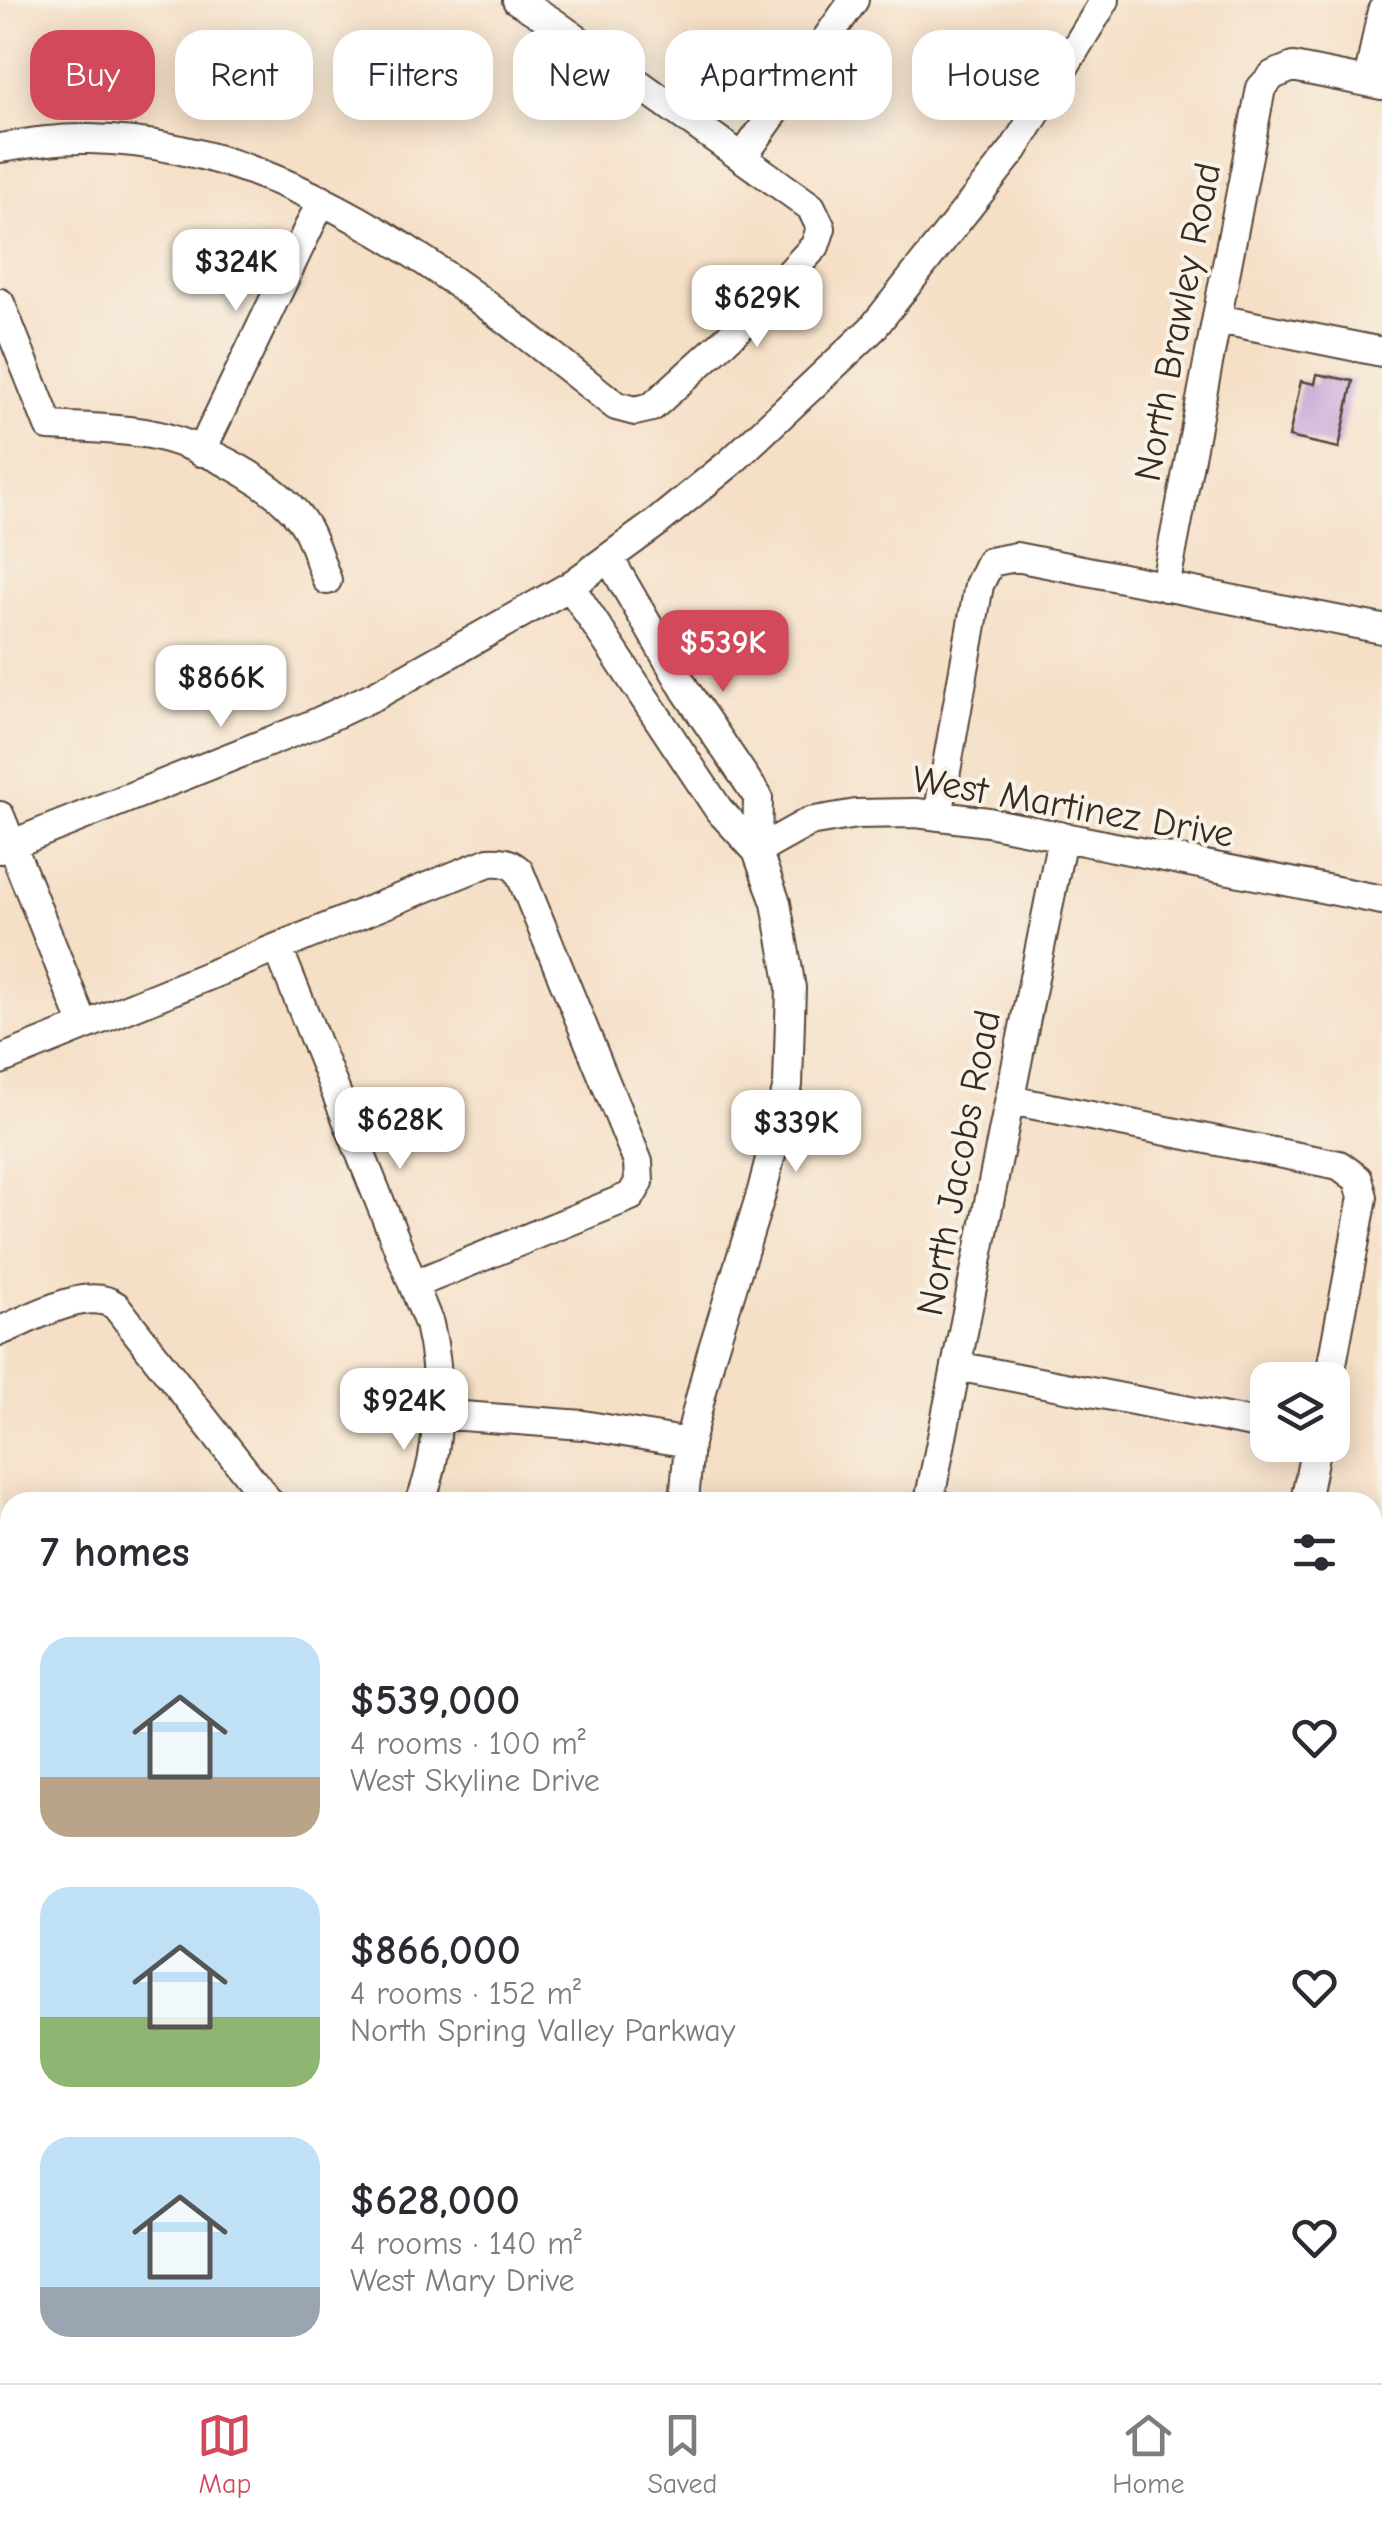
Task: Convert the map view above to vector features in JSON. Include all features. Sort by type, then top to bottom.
[{"type":"street","points":[[0,148],[50,140],[92,139],[188,153],[254,170],[322,200],[393,240],[616,406],[635,412],[652,407],[738,328],[816,246],[821,228],[811,207],[551,20],[517,0]]},
{"type":"street","points":[[742,158],[854,0]]},
{"type":"street","points":[[6,847],[316,723],[393,686],[570,586],[609,558],[731,462],[872,329],[1014,149],[1105,0]]},
{"type":"street","points":[[1375,83],[1382,11]]},
{"type":"street","name":"North Brawley Road","points":[[1165,587],[1261,88],[1274,74],[1293,68],[1375,83]]},
{"type":"street","points":[[201,452],[322,200]]},
{"type":"street","points":[[0,302],[48,426],[146,433],[176,440],[265,486],[307,528],[326,580]]},
{"type":"street","points":[[1218,319],[1382,352]]},
{"type":"street","points":[[938,816],[980,586],[990,562],[1016,557],[1382,630]]},
{"type":"street","points":[[609,558],[686,690],[758,797],[757,851],[776,903],[791,988],[788,1084],[762,1191],[712,1354],[690,1444],[685,1492]]},
{"type":"street","points":[[570,586],[719,810],[757,851]]},
{"type":"street","name":"West Martinez Drive","points":[[757,851],[809,822],[856,814],[938,816],[988,822],[1382,900]]},
{"type":"street","points":[[0,816],[6,847],[84,1026]]},
{"type":"street","name":"North Jacobs Road","points":[[931,1492],[1062,838]]},
{"type":"street","points":[[0,1060],[489,862],[508,863],[518,872],[638,1162],[639,1182],[631,1196],[414,1284]]},
{"type":"street","points":[[278,948],[414,1284],[435,1349],[433,1455],[423,1492]]},
{"type":"street","points":[[1010,1100],[1338,1166],[1358,1179],[1364,1197],[1332,1362]]},
{"type":"street","points":[[0,1331],[80,1299],[98,1297],[116,1306],[261,1492]]},
{"type":"street","points":[[956,1366],[1250,1423]]},
{"type":"street","points":[[436,1414],[583,1425],[690,1444]]},
{"type":"street","points":[[1307,1492],[1313,1462]]},
{"type":"building","points":[[1317,374],[1353,381],[1339,448],[1289,437],[1301,381],[1315,384]]}]
